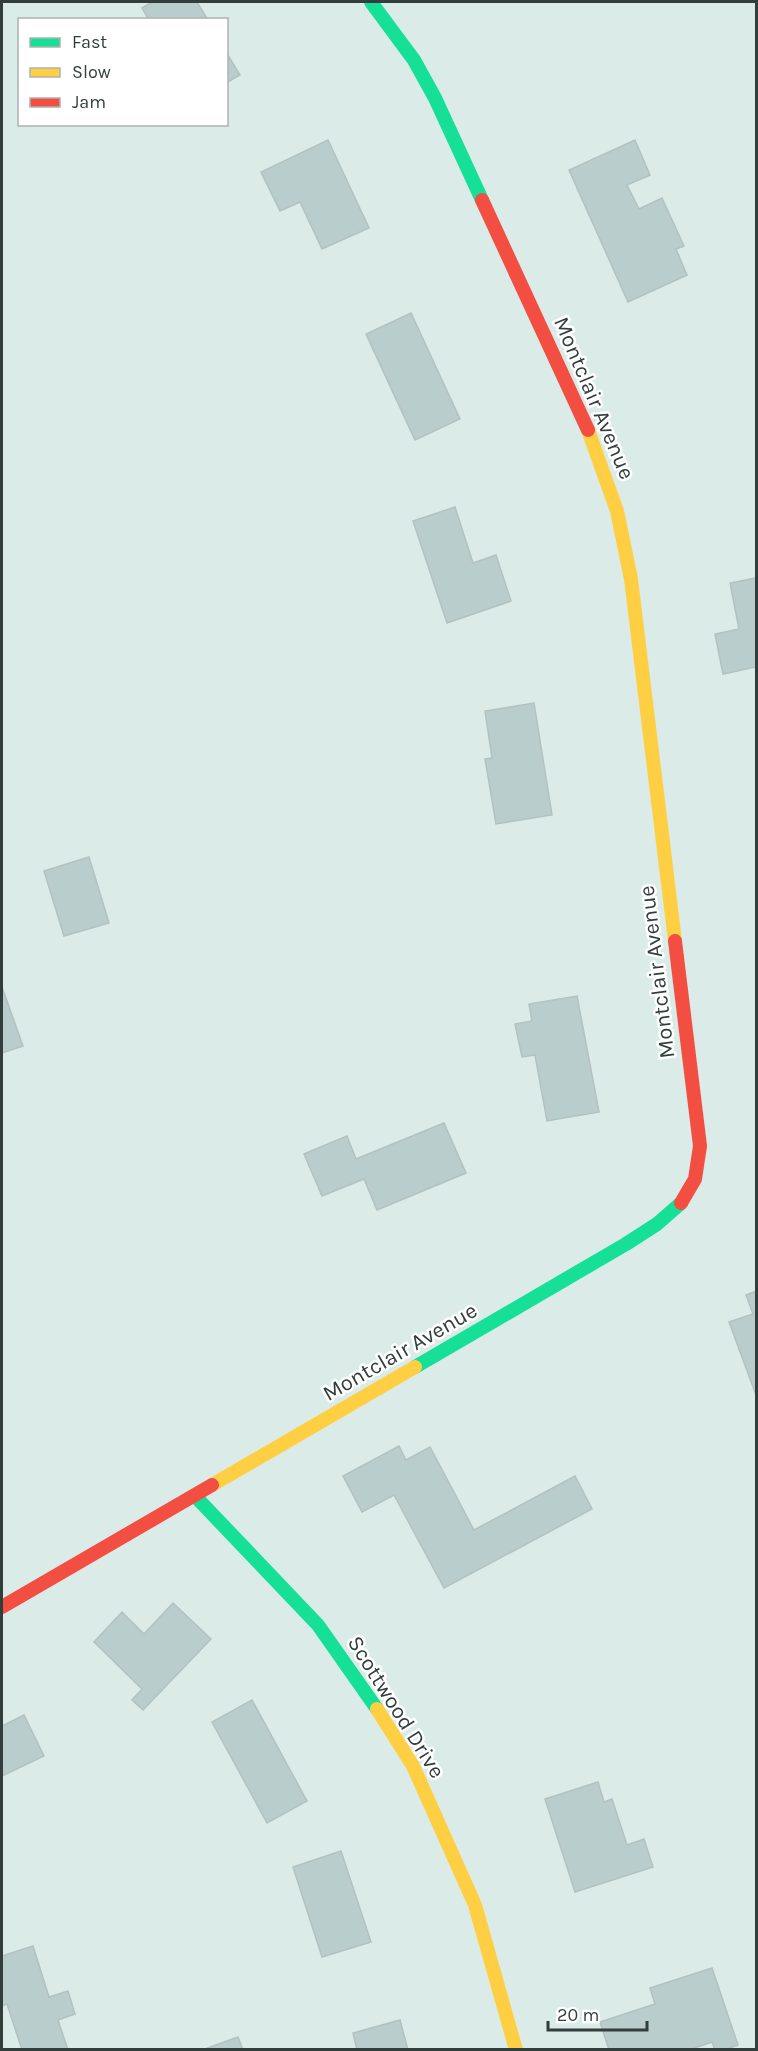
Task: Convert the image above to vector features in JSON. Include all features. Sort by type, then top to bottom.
[{"type":"street","name":"Montclair Avenue","points":[[2,1607],[663,1220],[682,1202],[695,1179],[700,1146],[631,579],[617,511],[601,461],[582,415],[463,153],[414,60],[371,2]]},
{"type":"street","name":"Scottwood Drive","points":[[195,1496],[318,1625],[354,1674],[413,1766],[475,1905],[516,2049]]},
{"type":"building","points":[[152,2],[197,2],[207,18],[148,18],[142,8]]},
{"type":"building","points":[[228,55],[240,75],[228,82]]},
{"type":"building","points":[[328,140],[369,228],[322,249],[300,202],[280,211],[261,172]]},
{"type":"building","points":[[635,140],[650,175],[627,185],[639,209],[662,198],[684,246],[676,249],[687,275],[628,302],[569,170]]},
{"type":"building","points":[[411,313],[460,419],[415,440],[366,334]]},
{"type":"building","points":[[455,507],[473,563],[496,555],[511,601],[447,623],[413,521]]},
{"type":"building","points":[[756,578],[756,667],[723,674],[715,634],[739,629],[730,583]]},
{"type":"building","points":[[534,703],[552,815],[496,824],[485,759],[492,758],[485,711]]},
{"type":"building","points":[[89,857],[109,923],[64,936],[44,871]]},
{"type":"building","points":[[2,987],[23,1046],[2,1053]]},
{"type":"building","points":[[577,996],[599,1112],[547,1121],[535,1055],[522,1057],[515,1024],[532,1021],[529,1004]]},
{"type":"building","points":[[444,1123],[466,1173],[377,1210],[364,1179],[322,1196],[304,1154],[347,1136],[356,1159]]},
{"type":"building","points":[[756,1291],[756,1395],[729,1322],[753,1314],[746,1295]]},
{"type":"building","points":[[399,1446],[406,1460],[430,1447],[474,1530],[575,1476],[592,1509],[444,1588],[394,1495],[362,1512],[343,1476]]},
{"type":"building","points":[[173,1603],[211,1639],[143,1710],[132,1700],[142,1689],[94,1642],[122,1612],[144,1634]]},
{"type":"building","points":[[252,1700],[307,1801],[267,1823],[212,1722]]},
{"type":"building","points":[[24,1715],[44,1756],[2,1776],[2,1726]]},
{"type":"building","points":[[598,1782],[604,1802],[612,1799],[627,1845],[644,1839],[653,1867],[575,1892],[545,1799]]},
{"type":"building","points":[[341,1851],[371,1942],[322,1957],[293,1867]]},
{"type":"building","points":[[33,1946],[49,1997],[68,1991],[75,2014],[58,2020],[68,2050],[22,2050],[7,2004],[2,2006],[2,1956]]},
{"type":"building","points":[[712,1968],[738,2045],[724,2050],[715,2050],[712,2042],[689,2050],[609,2050],[600,2022],[655,2004],[650,1988]]},
{"type":"building","points":[[400,2020],[408,2050],[357,2050],[353,2033]]},
{"type":"building","points":[[238,2037],[243,2050],[202,2050]]},
{"type":"traffic: fast","points":[[371,2],[414,60],[435,98],[482,200]]},
{"type":"traffic: fast","points":[[415,1367],[626,1244],[657,1224],[681,1203]]},
{"type":"traffic: fast","points":[[195,1496],[318,1625],[377,1709]]},
{"type":"traffic: slow","points":[[588,430],[617,511],[631,579],[675,941]]},
{"type":"traffic: slow","points":[[212,1485],[415,1367]]},
{"type":"traffic: slow","points":[[377,1709],[413,1766],[475,1905],[516,2050]]},
{"type":"traffic: jam","points":[[482,200],[588,430]]},
{"type":"traffic: jam","points":[[675,941],[700,1146],[695,1179],[681,1203]]},
{"type":"traffic: jam","points":[[2,1607],[212,1485]]}]
